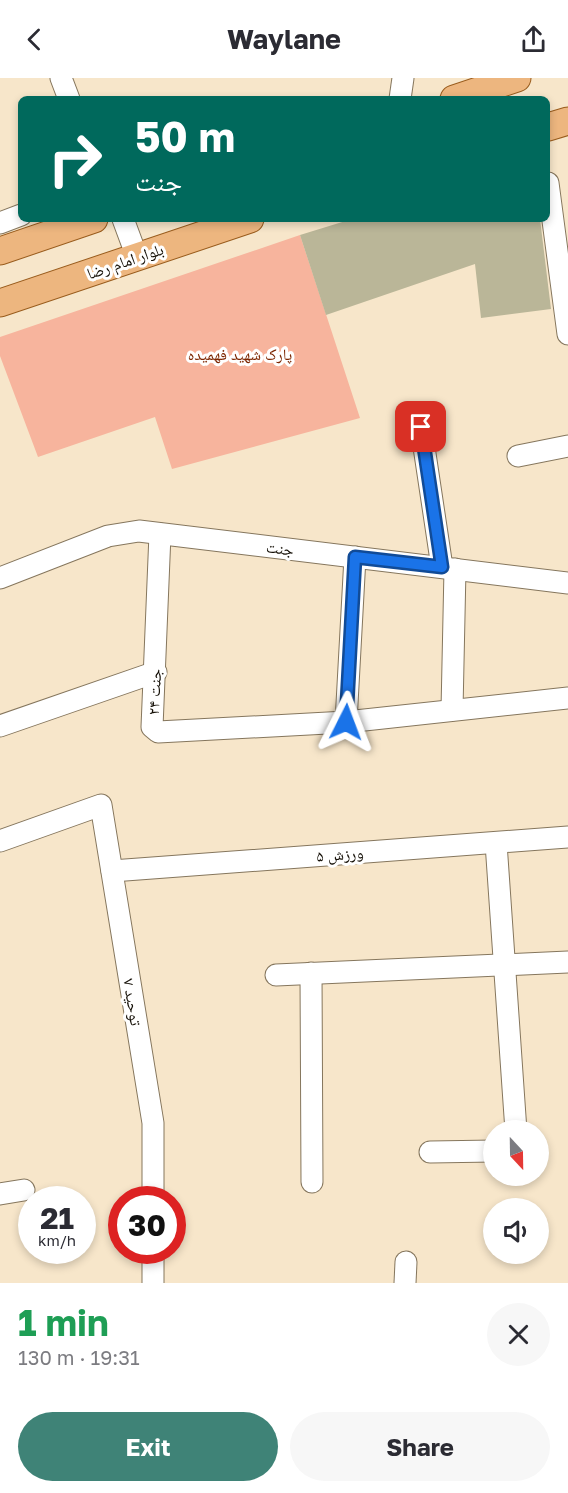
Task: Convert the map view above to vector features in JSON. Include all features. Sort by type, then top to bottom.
[{"type":"main road","points":[[463,96],[517,78]]},
{"type":"main road","points":[[550,126],[568,121]]},
{"type":"main road","points":[[0,251],[85,222]]},
{"type":"main road","name":"بلوار امام رضا","points":[[0,303],[241,222]]},
{"type":"street","points":[[61,78],[68,96]]},
{"type":"street","points":[[400,96],[403,78]]},
{"type":"street","points":[[550,198],[568,334]]},
{"type":"street","points":[[0,223],[18,216]]},
{"type":"street","points":[[124,222],[137,257]]},
{"type":"street","points":[[421,427],[449,568],[452,710]]},
{"type":"street","points":[[518,456],[568,446]]},
{"type":"street","name":"جنت","points":[[0,579],[108,536],[139,531],[568,583]]},
{"type":"street","name":"جنت ۲۴","points":[[160,534],[152,727],[158,732],[346,722]]},
{"type":"street","points":[[355,557],[346,722],[568,698]]},
{"type":"street","points":[[0,726],[156,672]]},
{"type":"street","name":"توحید ۷","points":[[0,841],[101,805],[153,1123],[153,1186]]},
{"type":"street","name":"ورزش ۵","points":[[112,871],[568,837]]},
{"type":"street","points":[[496,843],[515,1120]]},
{"type":"street","points":[[276,975],[568,962]]},
{"type":"street","points":[[311,974],[312,1182]]},
{"type":"street","points":[[430,1152],[483,1151]]},
{"type":"street","points":[[0,1194],[18,1191]]},
{"type":"street","points":[[153,1264],[153,1283]]},
{"type":"green space","name":"پارک شهید فهمیده","points":[[300,235],[360,418],[172,469],[155,417],[38,457],[0,356],[0,337]]},
{"type":"building","points":[[342,222],[540,222],[551,309],[481,318],[475,264],[326,315],[300,235]]},
{"type":"route","points":[[346,722],[355,557],[442,567],[421,427]]}]
